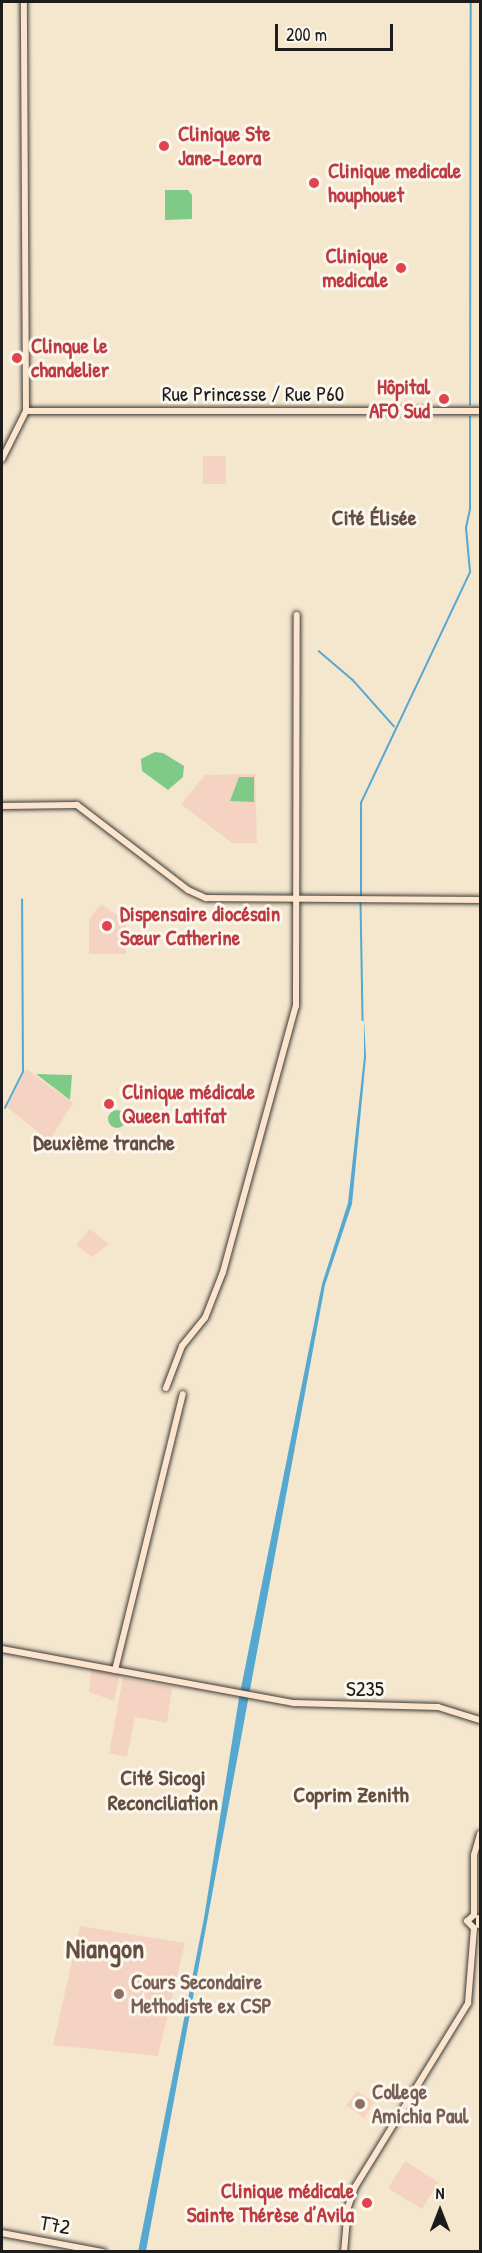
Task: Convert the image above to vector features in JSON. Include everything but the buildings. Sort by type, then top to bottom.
[{"type":"street","points":[[2,459],[26,411],[24,2]]},
{"type":"street","name":"Rue Princesse / Rue P60","points":[[26,411],[480,411]]},
{"type":"street","points":[[166,1388],[182,1346],[205,1318],[215,1294],[260,1149],[296,1006],[297,615]]},
{"type":"street","points":[[2,806],[77,805],[199,897],[480,900]]},
{"type":"street","points":[[115,1670],[183,1394]]},
{"type":"street","name":"S235","points":[[2,1649],[317,1706],[438,1707],[480,1720]]},
{"type":"street","points":[[344,2252],[348,2207],[355,2187],[468,2003],[474,1939],[479,1922],[474,1904],[474,1855],[480,1834]]},
{"type":"street","name":"T72","points":[[2,2233],[103,2252]]},
{"type":"shaded area","points":[[203,456],[226,456],[226,484],[203,484]]},
{"type":"shaded area","points":[[255,774],[257,843],[232,843],[181,804],[205,775]]},
{"type":"shaded area","name":"Dispensaire diocésain Sœur Catherine","points":[[101,904],[126,921],[126,954],[89,954],[89,919]]},
{"type":"shaded area","points":[[26,1069],[73,1103],[49,1141],[7,1107]]},
{"type":"shaded area","points":[[90,1229],[109,1244],[92,1257],[76,1245]]},
{"type":"shaded area","points":[[91,1669],[120,1674],[114,1701],[89,1692]]},
{"type":"shaded area","points":[[123,1678],[172,1687],[167,1723],[135,1717],[127,1757],[109,1753]]},
{"type":"shaded area","name":"Cours Secondaire Methodiste ex CSP","points":[[80,1926],[185,1943],[158,2056],[53,2045]]},
{"type":"shaded area","name":"College Amichia Paul","points":[[357,2091],[374,2102],[364,2118],[346,2105]]},
{"type":"shaded area","points":[[405,2161],[439,2182],[422,2209],[388,2188]]},
{"type":"green space","points":[[165,190],[188,190],[192,195],[192,219],[165,220]]},
{"type":"green space","points":[[155,752],[163,753],[184,766],[183,777],[168,790],[142,771],[141,759]]},
{"type":"green space","points":[[239,777],[254,777],[254,802],[230,801]]},
{"type":"green space","points":[[36,1074],[72,1075],[70,1100]]},
{"type":"green space","points":[[117,1110],[123,1113],[126,1119],[123,1125],[117,1128],[111,1125],[108,1119],[111,1113]]},
{"type":"water","points":[[364,1018],[366,1057],[352,1204],[325,1285],[146,2251],[138,2252],[204,1918],[239,1698],[322,1284],[348,1203],[364,1057]]},
{"type":"waterway","points":[[470,405],[471,2]]},
{"type":"waterway","points":[[361,897],[361,803],[470,572],[466,528],[470,509],[470,417]]},
{"type":"waterway","points":[[319,651],[353,680],[394,726]]},
{"type":"waterway","points":[[5,1108],[23,1072],[22,900]]},
{"type":"waterway","points":[[361,902],[363,1020]]},
{"type":"place","name":"Clinique Ste Jane-Leora","points":[[164,146]]},
{"type":"place","name":"Clinique medicale houphouet","points":[[314,183]]},
{"type":"place","name":"Clinique medicale","points":[[401,268]]},
{"type":"place","name":"Clinque le chandelier","points":[[17,358]]},
{"type":"place","name":"Hôpital AFO Sud","points":[[444,399]]},
{"type":"place","name":"Dispensaire diocésain Sœur Catherine","points":[[107,926]]},
{"type":"place","name":"Clinique médicale Queen Latifat","points":[[109,1104]]},
{"type":"place","name":"Cours Secondaire Methodiste ex CSP","points":[[119,1994]]},
{"type":"place","name":"College Amichia Paul","points":[[360,2104]]},
{"type":"place","name":"Clinique médicale Sainte Thérèse d’Avila","points":[[367,2203]]},
{"type":"district","name":"Cité Élisée","points":[[374,518]]},
{"type":"district","name":"Deuxième tranche","points":[[104,1143]]},
{"type":"district","name":"Cité Sicogi Reconciliation","points":[[163,1790]]},
{"type":"district","name":"Coprim Zenith","points":[[351,1795]]},
{"type":"district","name":"Niangon","points":[[105,1949]]}]
